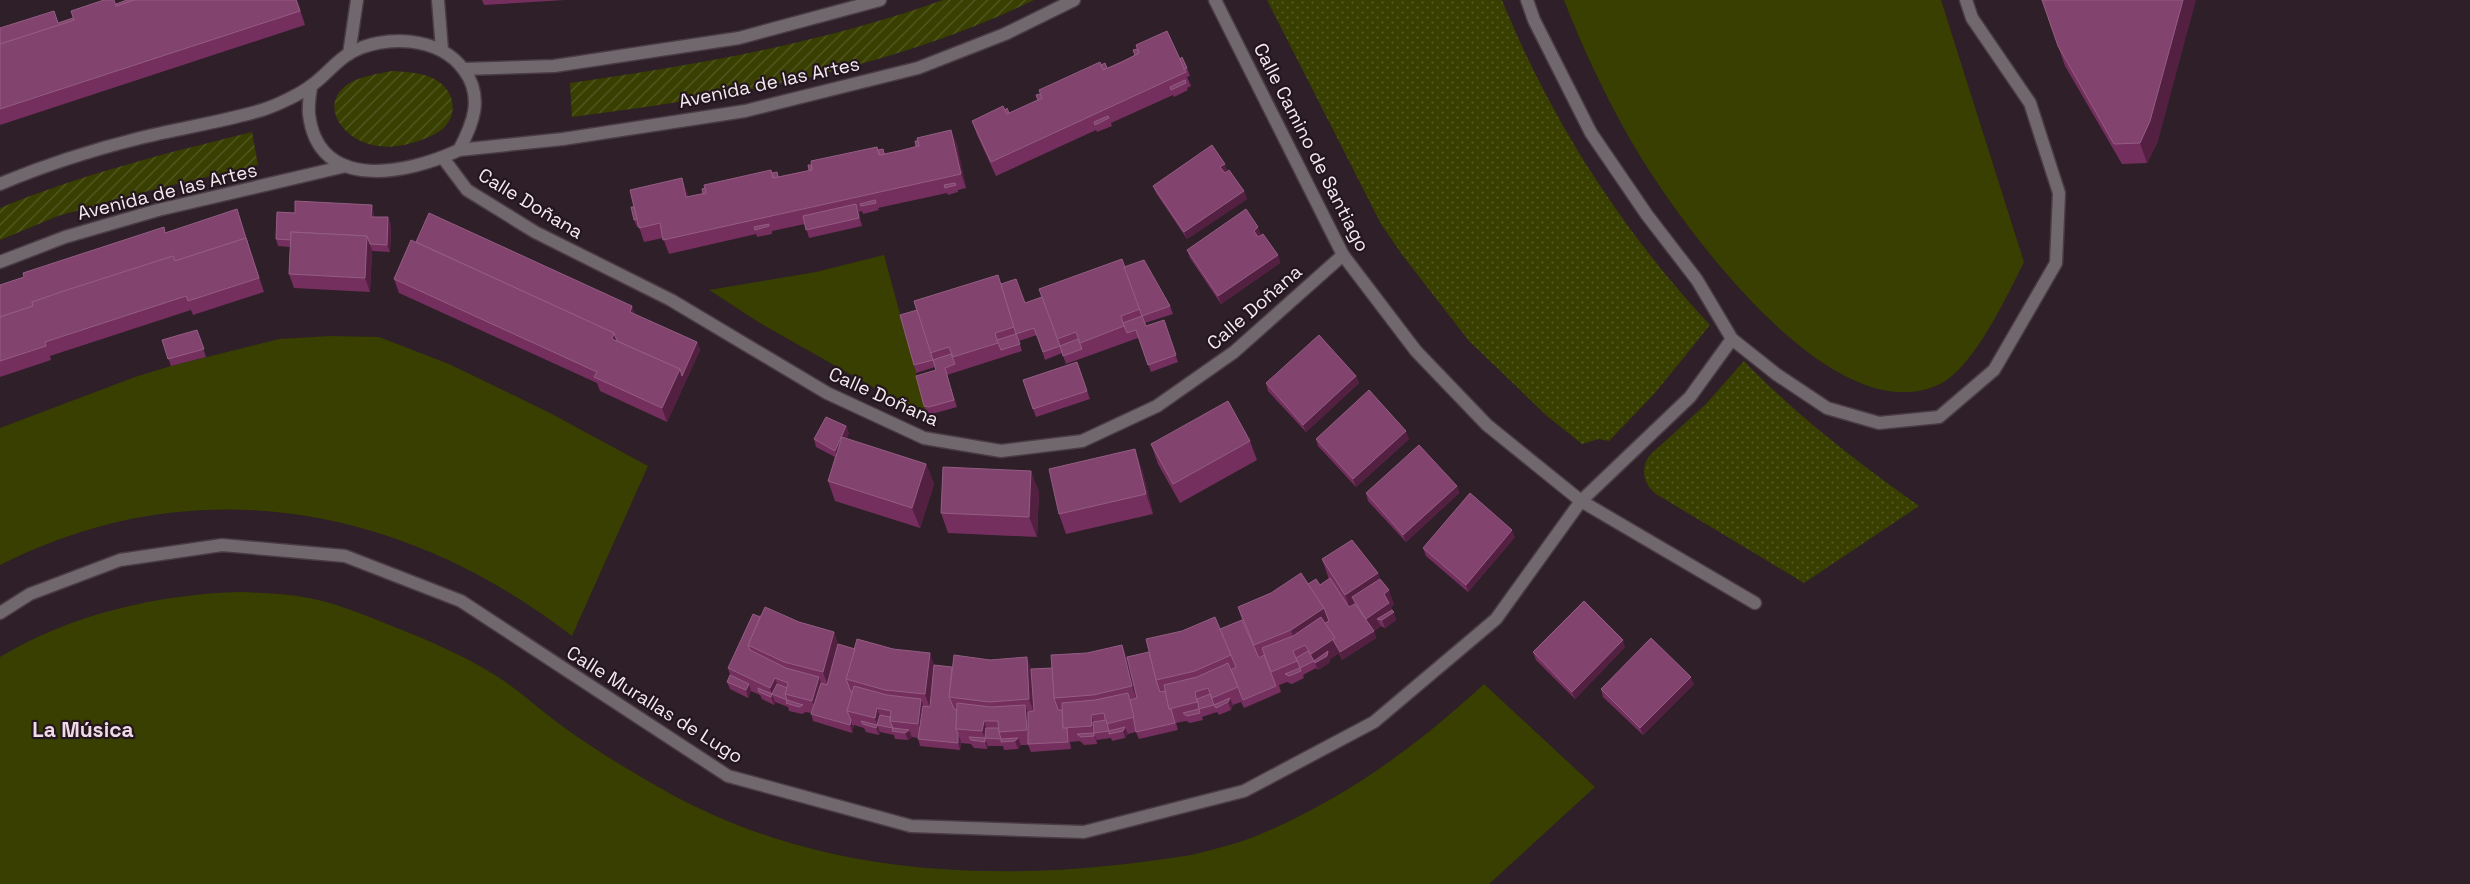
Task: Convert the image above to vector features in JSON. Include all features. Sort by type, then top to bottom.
[{"type":"street","points":[[349,54],[358,0]]},
{"type":"street","points":[[438,0],[442,50]]},
{"type":"street","points":[[464,70],[554,66],[738,38],[880,0]]},
{"type":"street","name":"Avenida de las Artes","points":[[459,150],[563,140],[745,111],[918,68],[1005,34],[1074,0]]},
{"type":"street","name":"Calle Camino de Santiago","points":[[1215,0],[1343,255],[1422,358],[1487,425],[1581,501],[1755,603]]},
{"type":"street","points":[[1527,0],[1534,20],[1591,133],[1647,215],[1697,280],[1732,339],[1776,374],[1827,408],[1879,424],[1939,417],[1994,370],[2056,263],[2060,194],[2030,103],[1972,18],[1966,0]]},
{"type":"street","points":[[0,184],[39,167],[140,138],[263,110],[311,87],[349,54],[373,44],[396,41],[418,42],[442,50],[464,70],[473,88],[477,104],[471,127],[459,150],[443,158],[411,168],[373,173],[346,166],[325,153],[313,133],[309,112],[311,87]]},
{"type":"street","name":"Calle Doñana","points":[[443,158],[467,190],[535,232],[671,300],[827,393],[924,438],[1001,451],[1082,441],[1157,406],[1234,352],[1343,255]]},
{"type":"street","name":"Avenida de las Artes","points":[[0,262],[65,237],[158,210],[346,166]]},
{"type":"street","name":"Calle Murallas de Lugo","points":[[0,613],[30,594],[120,560],[222,545],[345,556],[461,601],[728,776],[911,826],[1084,832],[1244,791],[1374,722],[1496,619],[1581,501],[1690,397],[1732,339]]},
{"type":"green space","points":[[943,0],[1034,0],[979,24],[923,45],[866,63],[750,90],[572,117],[570,83],[759,51],[852,29]]},
{"type":"green space","points":[[1267,0],[1502,0],[1542,88],[1591,172],[1647,251],[1710,325],[1655,393],[1609,441],[1599,439],[1582,444],[1547,416],[1469,341],[1403,256],[1381,224]]},
{"type":"green space","points":[[1564,0],[1941,0],[2024,262],[2009,293],[1978,346],[1954,374],[1942,383],[1901,392],[1857,381],[1812,355],[1769,319],[1728,276],[1692,231],[1640,156],[1599,80]]},
{"type":"green space","points":[[392,71],[425,75],[443,86],[452,100],[453,107],[452,115],[443,129],[412,143],[386,147],[359,140],[343,127],[335,110],[335,101],[339,92],[348,84],[358,79]]},
{"type":"green space","points":[[252,132],[258,165],[152,190],[58,216],[0,240],[0,208],[93,175],[157,156]]},
{"type":"green space","points":[[884,255],[927,413],[887,395],[760,323],[709,290],[816,272]]},
{"type":"green space","points":[[330,336],[379,337],[449,364],[550,413],[648,466],[572,636],[507,591],[439,556],[368,530],[296,514],[222,509],[148,516],[74,534],[0,565],[0,428],[135,377],[171,366],[279,339]]},
{"type":"green space","points":[[1744,361],[1785,401],[1828,438],[1919,506],[1804,583],[1656,494],[1648,486],[1644,476],[1645,465],[1650,455],[1706,404]]},
{"type":"green space","points":[[241,592],[319,600],[358,613],[430,642],[498,677],[583,741],[662,789],[724,819],[788,842],[853,858],[920,867],[988,871],[1056,870],[1124,864],[1191,855],[1221,847],[1251,838],[1283,824],[1345,791],[1403,752],[1458,708],[1484,684],[1595,787],[1489,884],[0,884],[0,657],[56,629],[116,609],[179,597]]},
{"type":"building","points":[[104,0],[114,0],[116,6],[134,0],[296,0],[300,11],[0,109],[0,44],[74,20],[71,11]]},
{"type":"building","points":[[127,0],[134,0],[116,6],[116,4]]},
{"type":"building","points":[[2042,0],[2183,0],[2150,121],[2140,143],[2114,144],[2058,46]]},
{"type":"building","points":[[54,11],[58,23],[73,18],[74,20],[0,44],[0,28]]},
{"type":"building","points":[[1167,31],[1186,72],[991,162],[972,121],[1003,106],[1007,114],[1042,98],[1039,90],[1100,62],[1103,70],[1122,62],[1139,53],[1136,45]]},
{"type":"building","points":[[1137,49],[1139,53],[1135,55],[1133,50]]},
{"type":"building","points":[[1182,57],[1187,68],[1184,69],[1180,59]]},
{"type":"building","points":[[1105,63],[1107,68],[1103,70],[1101,65]]},
{"type":"building","points":[[1185,80],[1186,83],[1171,90],[1170,87]]},
{"type":"building","points":[[1040,94],[1042,98],[1038,100],[1036,95]]},
{"type":"building","points":[[1108,116],[1109,118],[1095,125],[1094,122]]},
{"type":"building","points":[[951,130],[961,174],[663,240],[660,223],[639,228],[630,190],[682,178],[686,197],[706,193],[704,185],[771,170],[773,178],[812,170],[811,161],[877,147],[879,155],[919,146],[917,138]]},
{"type":"building","points":[[1212,145],[1225,164],[1220,167],[1225,173],[1229,170],[1244,191],[1184,232],[1153,186]]},
{"type":"building","points":[[883,149],[884,154],[880,155],[878,150]]},
{"type":"building","points":[[777,172],[778,177],[774,178],[772,173]]},
{"type":"building","points":[[955,183],[956,185],[945,188],[944,185]]},
{"type":"building","points":[[705,188],[706,193],[703,194],[702,189]]},
{"type":"building","points":[[875,200],[876,203],[861,206],[860,204]]},
{"type":"building","points":[[295,201],[372,205],[371,217],[388,217],[387,245],[370,244],[367,236],[291,232],[291,240],[276,239],[277,212],[295,213]]},
{"type":"building","points":[[856,204],[859,218],[806,230],[803,216]]},
{"type":"building","points":[[631,207],[634,207],[637,219],[634,220]]},
{"type":"building","points":[[237,209],[246,238],[175,261],[173,256],[32,302],[33,306],[0,317],[0,285],[24,277],[23,273],[164,227],[165,233]]},
{"type":"building","points":[[1246,209],[1258,227],[1254,231],[1258,237],[1263,234],[1278,255],[1218,296],[1187,250]]},
{"type":"building","points":[[429,213],[632,306],[630,312],[697,342],[682,376],[680,369],[617,341],[614,333],[416,242]]},
{"type":"building","points":[[769,224],[769,226],[755,230],[754,227]]},
{"type":"building","points":[[291,232],[367,236],[365,278],[289,274]]},
{"type":"building","points":[[246,238],[259,278],[188,301],[186,296],[45,342],[46,346],[0,361],[0,317],[33,306],[32,302],[67,290],[173,256],[175,261]]},
{"type":"building","points":[[411,240],[614,333],[612,339],[680,369],[662,408],[594,377],[597,372],[394,279]]},
{"type":"building","points":[[1122,259],[1140,309],[1121,316],[1124,326],[1080,343],[1076,332],[1057,339],[1039,289]]},
{"type":"building","points":[[1144,260],[1170,306],[1142,316],[1124,267]]},
{"type":"building","points":[[998,275],[1014,327],[995,333],[998,343],[953,357],[949,347],[930,353],[914,301]]},
{"type":"building","points":[[1016,279],[1025,303],[1042,297],[1060,346],[1043,352],[1034,328],[1016,334],[1001,284]]},
{"type":"building","points":[[917,310],[933,360],[914,365],[900,315]]},
{"type":"building","points":[[1142,316],[1146,326],[1164,320],[1176,355],[1148,365],[1136,330],[1127,333],[1123,323]]},
{"type":"building","points":[[197,330],[204,349],[168,359],[162,340]]},
{"type":"building","points":[[1016,334],[1020,344],[1001,350],[997,340]]},
{"type":"building","points":[[1319,335],[1356,376],[1303,425],[1266,383]]},
{"type":"building","points":[[1078,339],[1082,349],[1063,356],[1060,346]]},
{"type":"building","points":[[951,354],[955,364],[945,368],[954,400],[929,407],[924,406],[916,376],[936,370],[933,360]]},
{"type":"building","points":[[1077,362],[1087,391],[1033,409],[1023,380]]},
{"type":"building","points":[[1369,390],[1406,431],[1353,479],[1316,439]]},
{"type":"building","points":[[1228,401],[1250,441],[1173,484],[1151,444]]},
{"type":"building","points":[[826,417],[846,426],[835,451],[814,439]]},
{"type":"building","points":[[842,437],[926,464],[912,508],[828,481]]},
{"type":"building","points":[[1419,445],[1457,486],[1403,535],[1366,493]]},
{"type":"building","points":[[1135,449],[1146,494],[1059,514],[1049,469]]},
{"type":"building","points":[[943,467],[1031,471],[1029,517],[941,513]]},
{"type":"building","points":[[1470,493],[1512,530],[1466,585],[1423,548]]},
{"type":"building","points":[[1352,540],[1378,573],[1345,595],[1322,559]]},
{"type":"building","points":[[1301,573],[1324,608],[1291,630],[1254,645],[1238,607],[1271,593]]},
{"type":"building","points":[[1330,578],[1349,607],[1355,604],[1374,631],[1340,652],[1333,640],[1335,638],[1325,623],[1329,621],[1324,608],[1308,584],[1316,579],[1320,585]]},
{"type":"building","points":[[1380,579],[1389,590],[1384,594],[1389,603],[1366,619],[1352,597]]},
{"type":"building","points":[[1584,601],[1623,640],[1572,692],[1533,652]]},
{"type":"building","points":[[765,607],[799,622],[834,632],[823,672],[784,662],[748,645]]},
{"type":"building","points":[[1392,610],[1394,612],[1382,620],[1377,619]]},
{"type":"building","points":[[753,614],[760,617],[748,645],[750,650],[786,668],[819,677],[812,701],[785,694],[788,683],[775,678],[770,688],[728,668]]},
{"type":"building","points":[[1215,617],[1231,655],[1195,671],[1156,680],[1146,639],[1182,631]]},
{"type":"building","points":[[1321,617],[1335,638],[1311,654],[1305,645],[1293,651],[1297,661],[1271,672],[1262,648],[1293,636]]},
{"type":"building","points":[[1242,620],[1259,658],[1264,655],[1276,686],[1243,700],[1231,670],[1236,667],[1220,629]]},
{"type":"building","points":[[1651,638],[1691,677],[1640,728],[1601,689]]},
{"type":"building","points":[[857,639],[893,649],[930,653],[925,694],[885,690],[846,679]]},
{"type":"building","points":[[838,644],[855,649],[846,679],[851,692],[853,692],[847,711],[851,720],[850,725],[811,714],[821,683],[827,685]]},
{"type":"building","points":[[1122,645],[1132,686],[1093,695],[1054,698],[1051,655],[1087,653]]},
{"type":"building","points":[[1308,651],[1314,661],[1300,668],[1296,658]]},
{"type":"building","points":[[1328,651],[1327,656],[1315,663],[1314,661]]},
{"type":"building","points":[[1149,652],[1160,692],[1165,691],[1169,709],[1171,709],[1175,723],[1136,732],[1130,700],[1137,698],[1127,657]]},
{"type":"building","points":[[954,655],[990,660],[1027,657],[1029,699],[989,702],[949,697]]},
{"type":"building","points":[[1228,663],[1238,687],[1212,698],[1208,688],[1201,690],[1195,692],[1197,702],[1169,709],[1164,685],[1197,677]]},
{"type":"building","points":[[934,665],[952,667],[949,697],[954,709],[957,710],[956,729],[958,743],[918,739],[923,706],[930,707]]},
{"type":"building","points":[[1052,668],[1054,698],[1058,710],[1062,710],[1063,728],[1067,728],[1068,742],[1028,744],[1028,712],[1034,711],[1031,669]]},
{"type":"building","points":[[1300,668],[1301,671],[1289,676],[1285,674]]},
{"type":"building","points":[[730,675],[749,684],[746,690],[727,682]]},
{"type":"building","points":[[777,684],[787,688],[785,694],[787,700],[772,694]]},
{"type":"building","points":[[854,686],[887,695],[921,699],[918,724],[890,721],[891,711],[877,708],[875,718],[847,711]]},
{"type":"building","points":[[758,688],[772,694],[771,697],[759,692]]},
{"type":"building","points":[[1128,693],[1134,717],[1106,724],[1104,713],[1091,715],[1092,726],[1063,728],[1062,703],[1095,700]]},
{"type":"building","points":[[1210,694],[1214,705],[1199,709],[1197,699]]},
{"type":"building","points":[[1230,698],[1228,702],[1216,708],[1214,705]]},
{"type":"building","points":[[787,700],[803,705],[799,707],[786,703]]},
{"type":"building","points":[[957,703],[991,707],[1025,705],[1027,730],[999,732],[998,721],[984,721],[982,731],[956,729]]},
{"type":"building","points":[[1199,709],[1200,713],[1187,716],[1183,713]]},
{"type":"building","points":[[880,715],[890,717],[893,728],[877,725]]},
{"type":"building","points":[[1106,720],[1109,731],[1094,733],[1093,722]]},
{"type":"building","points":[[861,721],[877,725],[876,728],[863,724]]},
{"type":"building","points":[[1125,727],[1123,731],[1109,734],[1109,731]]},
{"type":"building","points":[[893,728],[909,730],[905,733],[892,731]]},
{"type":"building","points":[[986,728],[998,728],[1001,739],[985,738]]},
{"type":"building","points":[[1094,733],[1094,736],[1081,737],[1077,734]]},
{"type":"building","points":[[969,737],[985,738],[985,742],[971,740]]},
{"type":"building","points":[[1018,738],[1015,741],[1001,742],[1001,739]]},
{"type":"district","name":"La Música","points":[[83,730]]}]
